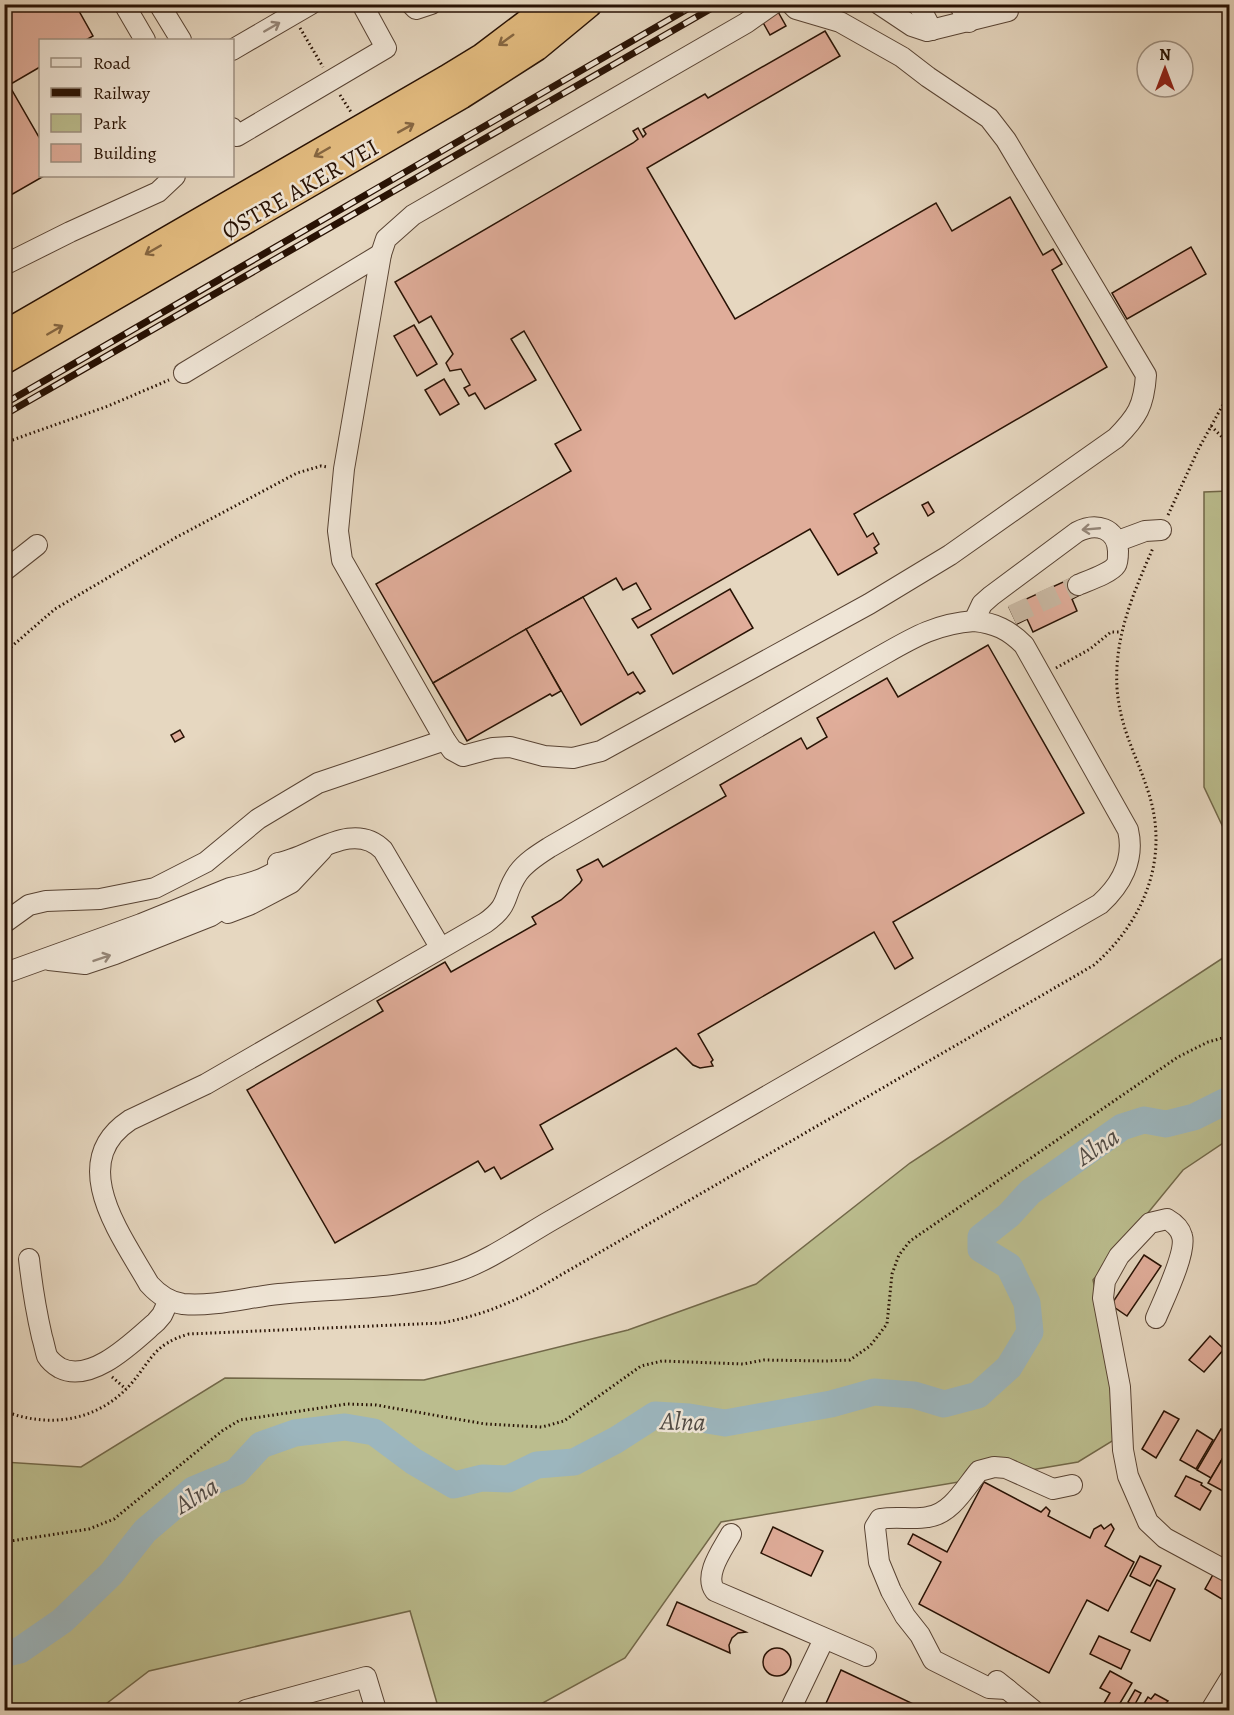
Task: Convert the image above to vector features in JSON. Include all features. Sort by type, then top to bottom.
[{"type":"highway","name":"ØSTRE AKER VEI","points":[[4,335],[447,79],[483,57],[553,4]]},
{"type":"highway","name":"ØSTRE AKER VEI","points":[[4,360],[461,95],[536,47],[588,4]]},
{"type":"street","points":[[124,4],[144,39]]},
{"type":"street","points":[[159,4],[180,39]]},
{"type":"street","points":[[234,49],[310,4]]},
{"type":"street","points":[[234,131],[237,136],[386,48],[362,4]]},
{"type":"street","points":[[411,4],[416,9],[431,4]]},
{"type":"street","points":[[879,4],[912,26],[927,31],[1008,11],[1005,4]]},
{"type":"street","points":[[918,4],[932,30]]},
{"type":"street","points":[[959,4],[969,22]]},
{"type":"street","points":[[777,5],[840,22],[902,57],[928,78],[989,118],[1006,140],[1146,375],[1145,396],[1134,420],[1116,438],[950,555],[869,604],[601,751],[573,758],[544,756],[510,747],[493,748],[463,756],[452,750],[445,740],[342,560],[338,531],[344,469],[381,254],[386,239],[413,215],[777,5]]},
{"type":"street","points":[[4,265],[158,192],[174,177]]},
{"type":"street","points":[[184,373],[381,254]]},
{"type":"street","points":[[974,621],[982,604],[991,596],[1077,532],[1092,527],[1110,531],[1118,541],[1119,556],[1116,565],[1110,571],[1078,585]]},
{"type":"street","points":[[1118,541],[1145,531],[1161,530]]},
{"type":"street","points":[[4,571],[37,545]]},
{"type":"street","points":[[1004,620],[1024,645],[1128,830],[1130,848],[1123,878],[1112,894],[1100,904],[463,1269],[422,1280],[200,1304],[182,1304],[169,1300],[157,1293],[149,1284],[112,1218],[103,1197],[99,1173],[101,1159],[112,1134],[129,1120],[215,1079],[438,943],[497,914],[507,900],[517,874],[529,861],[550,847],[926,632],[945,624],[974,621],[1004,620]]},
{"type":"street","points":[[4,923],[29,905],[46,901],[100,900],[155,888],[206,862],[258,819],[318,783],[445,740]]},
{"type":"street","points":[[230,888],[248,875],[269,866],[291,861],[345,839],[360,839],[375,844],[383,850],[438,943]]},
{"type":"street","points":[[45,959],[85,964],[211,916],[233,912],[291,883],[326,845]]},
{"type":"street","points":[[4,971],[11,971],[141,924],[230,888],[253,883],[278,872],[291,861]]},
{"type":"street","points":[[211,916],[242,895],[253,883]]},
{"type":"street","points":[[1156,1318],[1184,1247],[1182,1234],[1175,1224],[1167,1219],[1150,1223],[1119,1256],[1105,1281],[1103,1298],[1120,1387],[1123,1450],[1128,1476],[1148,1522],[1165,1538],[1230,1573]]},
{"type":"street","points":[[29,1259],[36,1310],[47,1356],[54,1365],[63,1370],[72,1372],[91,1369],[112,1358],[156,1322],[169,1300]]},
{"type":"street","points":[[1033,1710],[1007,1689],[989,1688],[933,1660],[920,1635],[905,1616],[879,1562],[874,1527],[880,1519],[896,1516],[930,1517],[950,1508],[979,1471],[985,1469],[1006,1468],[1053,1490],[1072,1485]]},
{"type":"street","points":[[731,1534],[712,1573],[711,1586],[715,1591],[866,1656]]},
{"type":"street","points":[[790,1710],[824,1639]]},
{"type":"street","points":[[246,1710],[366,1677],[375,1710]]},
{"type":"street","points":[[1211,1710],[1230,1679]]},
{"type":"path","points":[[293,15],[356,119]]},
{"type":"path","points":[[4,442],[108,406],[184,373]]},
{"type":"path","points":[[4,1411],[35,1420],[70,1420],[101,1408],[126,1389],[159,1349],[173,1339],[189,1334],[441,1323],[464,1319],[506,1305],[1094,965],[1118,943],[1135,918],[1149,886],[1155,849],[1155,823],[1150,796],[1129,745],[1120,713],[1116,676],[1121,632],[1131,600],[1161,530],[1230,392]]},
{"type":"path","points":[[1211,426],[1230,450]]},
{"type":"path","points":[[4,653],[55,609],[176,538],[297,473],[321,466],[344,469]]},
{"type":"path","points":[[1041,677],[1090,649],[1111,632],[1121,632]]},
{"type":"path","points":[[4,1542],[89,1529],[114,1519],[222,1431],[240,1420],[347,1404],[376,1405],[485,1424],[542,1427],[564,1421],[641,1366],[662,1361],[732,1364],[764,1360],[850,1360],[870,1346],[886,1324],[892,1274],[899,1255],[910,1241],[1178,1057],[1208,1042],[1230,1036]]},
{"type":"path","points":[[116,1381],[126,1389]]},
{"type":"green space","points":[[1230,491],[1229,840],[1204,787],[1204,492]]},
{"type":"green space","points":[[1229,954],[1229,1139],[1183,1170],[1093,1280],[1127,1432],[1078,1462],[721,1522],[625,1658],[530,1710],[439,1710],[410,1611],[149,1671],[98,1710],[5,1710],[4,1462],[81,1467],[225,1378],[424,1380],[628,1330],[756,1284],[910,1163]]},
{"type":"building","points":[[6,4],[75,4],[93,36],[88,39],[39,39],[39,68],[9,85],[39,137],[39,177],[42,177],[4,199],[4,6]]},
{"type":"building","points":[[777,10],[786,26],[770,35],[761,19]]},
{"type":"building","points":[[825,31],[840,56],[647,168],[735,319],[936,203],[952,231],[1010,197],[1043,255],[1053,249],[1062,264],[1052,270],[1107,367],[854,514],[867,537],[873,533],[879,544],[874,548],[877,553],[838,575],[810,529],[638,628],[632,619],[651,609],[636,583],[623,590],[616,578],[433,683],[376,584],[571,471],[555,444],[581,430],[524,331],[511,339],[536,380],[485,409],[475,393],[469,396],[464,388],[470,385],[461,369],[450,371],[446,363],[453,354],[431,316],[419,323],[395,282],[633,143],[638,139],[633,131],[638,128],[643,137],[646,134],[643,129],[705,94],[708,98]]},
{"type":"building","points":[[1191,247],[1206,274],[1127,319],[1112,293]]},
{"type":"building","points":[[414,325],[437,364],[417,376],[394,336]]},
{"type":"building","points":[[444,379],[459,404],[440,415],[425,390]]},
{"type":"building","points":[[928,502],[934,512],[928,516],[922,505]]},
{"type":"building","points":[[1074,577],[1082,594],[1072,599],[1077,611],[1033,632],[1027,619],[1017,624],[1009,607]]},
{"type":"building","points":[[730,589],[753,628],[673,674],[651,635]]},
{"type":"building","points":[[583,597],[628,675],[633,672],[645,691],[640,694],[638,692],[581,725],[526,629]]},
{"type":"building","points":[[526,629],[561,691],[552,696],[550,694],[467,741],[433,683]]},
{"type":"building","points":[[988,645],[1084,813],[893,922],[913,958],[895,969],[874,932],[698,1034],[713,1060],[711,1062],[713,1066],[700,1068],[693,1065],[676,1048],[540,1125],[553,1149],[501,1179],[494,1167],[485,1172],[478,1161],[335,1243],[247,1090],[383,1011],[377,1001],[445,962],[451,972],[536,924],[532,917],[561,900],[580,883],[582,880],[577,870],[598,859],[603,867],[726,796],[720,785],[801,738],[807,749],[827,737],[817,718],[887,678],[898,697]]},
{"type":"building","points":[[180,730],[184,737],[175,742],[171,735]]},
{"type":"building","points":[[1144,1255],[1161,1266],[1127,1316],[1111,1305]]},
{"type":"building","points":[[1210,1336],[1224,1349],[1204,1372],[1189,1360]]},
{"type":"building","points":[[1164,1411],[1179,1419],[1156,1458],[1142,1449]]},
{"type":"building","points":[[1221,1429],[1230,1434],[1230,1446],[1211,1478],[1197,1470]]},
{"type":"building","points":[[1197,1430],[1213,1440],[1196,1469],[1180,1460]]},
{"type":"building","points":[[1230,1446],[1230,1489],[1226,1486],[1223,1491],[1208,1483]]},
{"type":"building","points":[[1186,1476],[1202,1483],[1201,1485],[1211,1491],[1200,1510],[1175,1496]]},
{"type":"building","points":[[984,1482],[1041,1512],[1046,1507],[1050,1511],[1048,1516],[1090,1538],[1094,1529],[1101,1525],[1104,1529],[1111,1524],[1114,1529],[1105,1546],[1134,1562],[1108,1611],[1087,1600],[1049,1673],[919,1604],[941,1562],[908,1544],[913,1534],[947,1552]]},
{"type":"building","points":[[773,1527],[823,1551],[811,1576],[761,1553]]},
{"type":"building","points":[[1140,1556],[1161,1566],[1150,1586],[1130,1576]]},
{"type":"building","points":[[1215,1571],[1230,1580],[1230,1604],[1205,1589]]},
{"type":"building","points":[[1157,1580],[1175,1589],[1150,1641],[1131,1632]]},
{"type":"building","points":[[677,1602],[746,1632],[738,1633],[732,1638],[729,1645],[730,1653],[667,1625]]},
{"type":"building","points":[[1099,1636],[1130,1650],[1121,1669],[1090,1654]]},
{"type":"building","points":[[777,1648],[787,1652],[791,1662],[787,1672],[777,1676],[767,1672],[763,1662],[767,1652]]},
{"type":"building","points":[[841,1670],[922,1708],[921,1710],[823,1710]]},
{"type":"building","points":[[1110,1671],[1132,1683],[1116,1710],[1103,1705],[1110,1693],[1100,1688]]},
{"type":"building","points":[[1135,1690],[1141,1693],[1134,1706],[1128,1702]]},
{"type":"building","points":[[1155,1694],[1179,1710],[1140,1710],[1148,1697],[1151,1699]]},
{"type":"building","points":[[351,1705],[352,1710],[333,1710]]},
{"type":"waterway","name":"Alna","points":[[4,1654],[20,1650],[62,1621],[111,1574],[145,1531],[193,1490],[236,1472],[261,1445],[295,1433],[345,1427],[374,1432],[413,1461],[454,1485],[482,1478],[508,1479],[537,1465],[574,1462],[616,1440],[655,1415],[689,1417],[725,1423],[831,1404],[874,1392],[914,1395],[944,1404],[978,1395],[1009,1367],[1030,1332],[1027,1303],[1009,1266],[981,1249],[981,1237],[1009,1215],[1030,1192],[1122,1127],[1144,1120],[1166,1124],[1194,1117],[1230,1099]]},
{"type":"tunnel","points":[[1012,615],[1078,585]]},
{"type":"railway","points":[[4,404],[696,4]]},
{"type":"railway","points":[[4,415],[719,4]]}]
